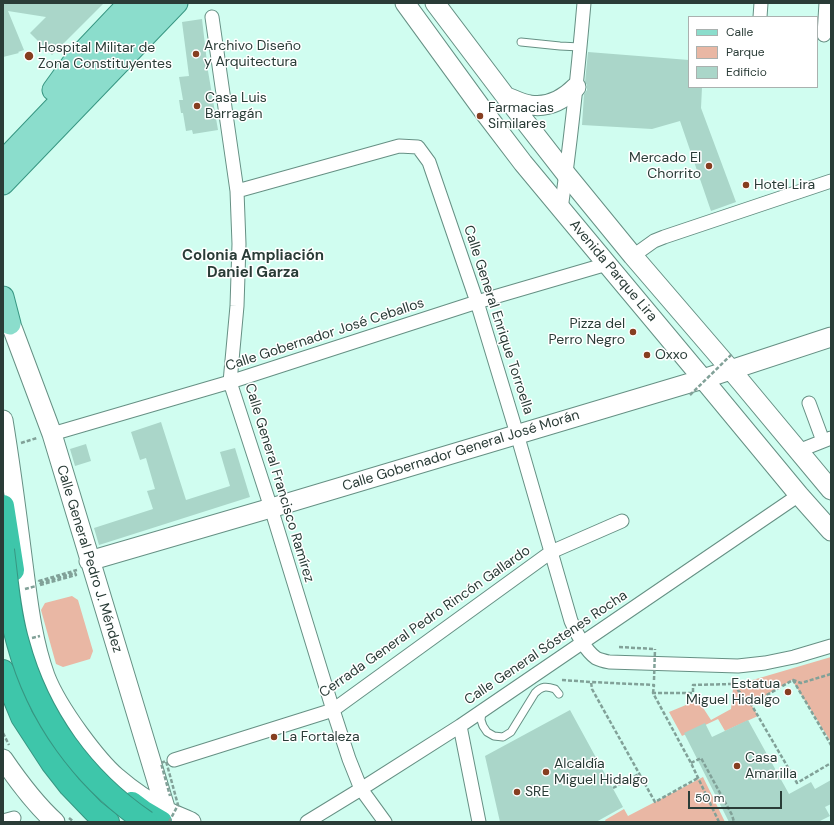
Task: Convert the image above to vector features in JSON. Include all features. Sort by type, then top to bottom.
[{"type":"highway","points":[[3,506],[20,622],[27,651],[36,677],[48,704],[77,749],[94,769],[118,792],[144,812],[166,813]]},
{"type":"highway","points":[[3,550],[17,642],[29,678],[44,708],[62,739],[85,769],[113,797],[146,822]]},
{"type":"highway","points":[[3,671],[22,717],[52,764],[70,786],[94,811],[108,822]]},
{"type":"highway","points":[[3,697],[23,738],[47,772],[80,807],[99,822]]},
{"type":"main road","points":[[53,90],[74,61],[129,3]]},
{"type":"main road","points":[[3,143],[53,90],[140,3]]},
{"type":"main road","points":[[3,161],[154,3]]},
{"type":"main road","points":[[3,184],[177,3]]},
{"type":"main road","name":"Avenida Parque Lira","points":[[405,3],[485,114],[561,209],[831,532]]},
{"type":"main road","name":"Avenida Parque Lira","points":[[435,3],[566,174],[633,256],[732,362],[798,451],[831,490]]},
{"type":"main road","points":[[506,97],[530,105],[543,105],[559,101],[576,87]]},
{"type":"main road","points":[[3,297],[7,317]]},
{"type":"main road","name":"Calle General Pedro J. Méndez","points":[[7,317],[52,434],[166,813]]},
{"type":"main road","name":"Calle Gobernador General José Morán","points":[[90,563],[703,379],[732,362],[831,337]]},
{"type":"main road","points":[[3,420],[28,603],[36,646],[46,678],[54,696],[66,716],[102,763],[116,778],[166,813],[191,822]]},
{"type":"main road","points":[[3,759],[27,792],[56,822]]},
{"type":"street","points":[[561,209],[576,87],[584,3]]},
{"type":"street","points":[[760,16],[761,3]]},
{"type":"street","points":[[824,35],[826,3]]},
{"type":"street","name":"Calle General Francisco Ramírez","points":[[212,17],[237,191],[239,244],[237,306],[230,382],[349,759],[361,789],[385,822]]},
{"type":"street","name":"Calle General Enrique Torroella","points":[[237,191],[399,146],[418,146],[429,162],[477,302],[571,621],[591,654],[600,660],[609,662],[738,666],[765,663],[794,657],[831,646]]},
{"type":"street","points":[[633,256],[654,241],[664,237],[831,181]]},
{"type":"street","name":"Calle Gobernador José Ceballos","points":[[52,434],[230,382],[477,302],[607,264]]},
{"type":"street","points":[[798,451],[827,439],[809,403]]},
{"type":"street","name":"Calle General Sóstenes Rocha","points":[[307,822],[460,726],[799,495]]},
{"type":"street","name":"Cerrada General Pedro Rincón Gallardo","points":[[174,760],[333,710],[551,552],[622,521]]},
{"type":"street","points":[[460,726],[479,822]]},
{"type":"lane","points":[[521,42],[580,47]]},
{"type":"lane","points":[[482,711],[481,720],[487,732],[494,736],[503,737],[511,732],[535,693],[540,688],[548,687],[555,689],[558,694]]},
{"type":"path","points":[[690,395],[732,362]]},
{"type":"path","points":[[7,447],[52,434]]},
{"type":"path","points":[[36,586],[76,575],[75,573],[40,583],[39,581],[90,563]]},
{"type":"path","points":[[618,647],[655,649],[653,693],[691,763],[720,822]]},
{"type":"path","points":[[751,704],[792,680],[801,683],[831,674]]},
{"type":"path","points":[[562,680],[654,685]]},
{"type":"path","points":[[792,680],[831,745]]},
{"type":"path","points":[[591,682],[592,689],[655,802],[698,778]]},
{"type":"path","points":[[653,693],[693,693],[693,685],[732,684],[751,704],[797,783],[831,763]]},
{"type":"path","points":[[691,763],[701,758],[732,815],[734,822]]},
{"type":"path","points":[[166,761],[178,805],[166,813],[161,762],[166,761]]},
{"type":"path","points":[[613,788],[639,774]]},
{"type":"green space","points":[[72,596],[78,600],[93,651],[90,659],[63,667],[56,664],[41,610],[45,603]]},
{"type":"green space","points":[[831,657],[831,742],[792,680],[751,704],[758,716],[725,731],[718,719],[682,736],[669,712],[698,700],[711,720],[731,709],[733,688],[739,684]]},
{"type":"green space","points":[[703,777],[725,822],[606,822],[605,820],[624,809],[628,816]]},
{"type":"building","points":[[3,3],[104,3],[52,55],[30,33],[46,17],[8,11],[24,50],[18,52],[19,53],[3,57]]},
{"type":"building","name":"Casa Luis Barragán","points":[[202,19],[208,71],[218,130],[193,134],[192,130],[186,131],[179,100],[183,100],[179,77],[189,76],[182,22]]},
{"type":"building","name":"Mercado El Chorrito","points":[[588,52],[688,60],[688,88],[702,88],[701,108],[736,202],[711,211],[680,121],[652,129],[582,125],[584,94],[587,90],[587,85],[585,82]]},
{"type":"building","points":[[161,422],[186,500],[230,486],[220,452],[235,448],[250,497],[99,545],[94,528],[153,509],[147,491],[155,489],[146,458],[140,460],[131,432]]},
{"type":"building","points":[[86,444],[91,461],[75,466],[70,449]]},
{"type":"building","name":"Alcaldía Miguel Hidalgo","points":[[570,710],[623,807],[596,822],[500,822],[485,756]]},
{"type":"building","name":"Casa Amarilla","points":[[748,720],[789,794],[811,782],[815,789],[831,780],[831,804],[825,807],[830,816],[818,822],[729,822],[684,733],[705,723],[712,737]]},
{"type":"place","name":"Archivo Diseño y Arquitectura","points":[[196,54]]},
{"type":"place","name":"Hospital Militar de Zona Constituyentes","points":[[29,56]]},
{"type":"place","name":"Casa Luis Barragán","points":[[197,106]]},
{"type":"place","name":"Farmacias Similares","points":[[480,116]]},
{"type":"place","name":"Mercado El Chorrito","points":[[709,166]]},
{"type":"place","name":"Hotel Lira","points":[[746,185]]},
{"type":"place","name":"Pizza del Perro Negro","points":[[633,332]]},
{"type":"place","name":"Oxxo","points":[[647,355]]},
{"type":"place","name":"Estatua Miguel Hidalgo","points":[[788,692]]},
{"type":"place","name":"La Fortaleza","points":[[274,737]]},
{"type":"place","name":"Casa Amarilla","points":[[737,766]]},
{"type":"place","name":"Alcaldía Miguel Hidalgo","points":[[546,772]]},
{"type":"place","name":"SRE","points":[[517,792]]},
{"type":"district","name":"Colonia Ampliación Daniel Garza","points":[[253,264]]}]
